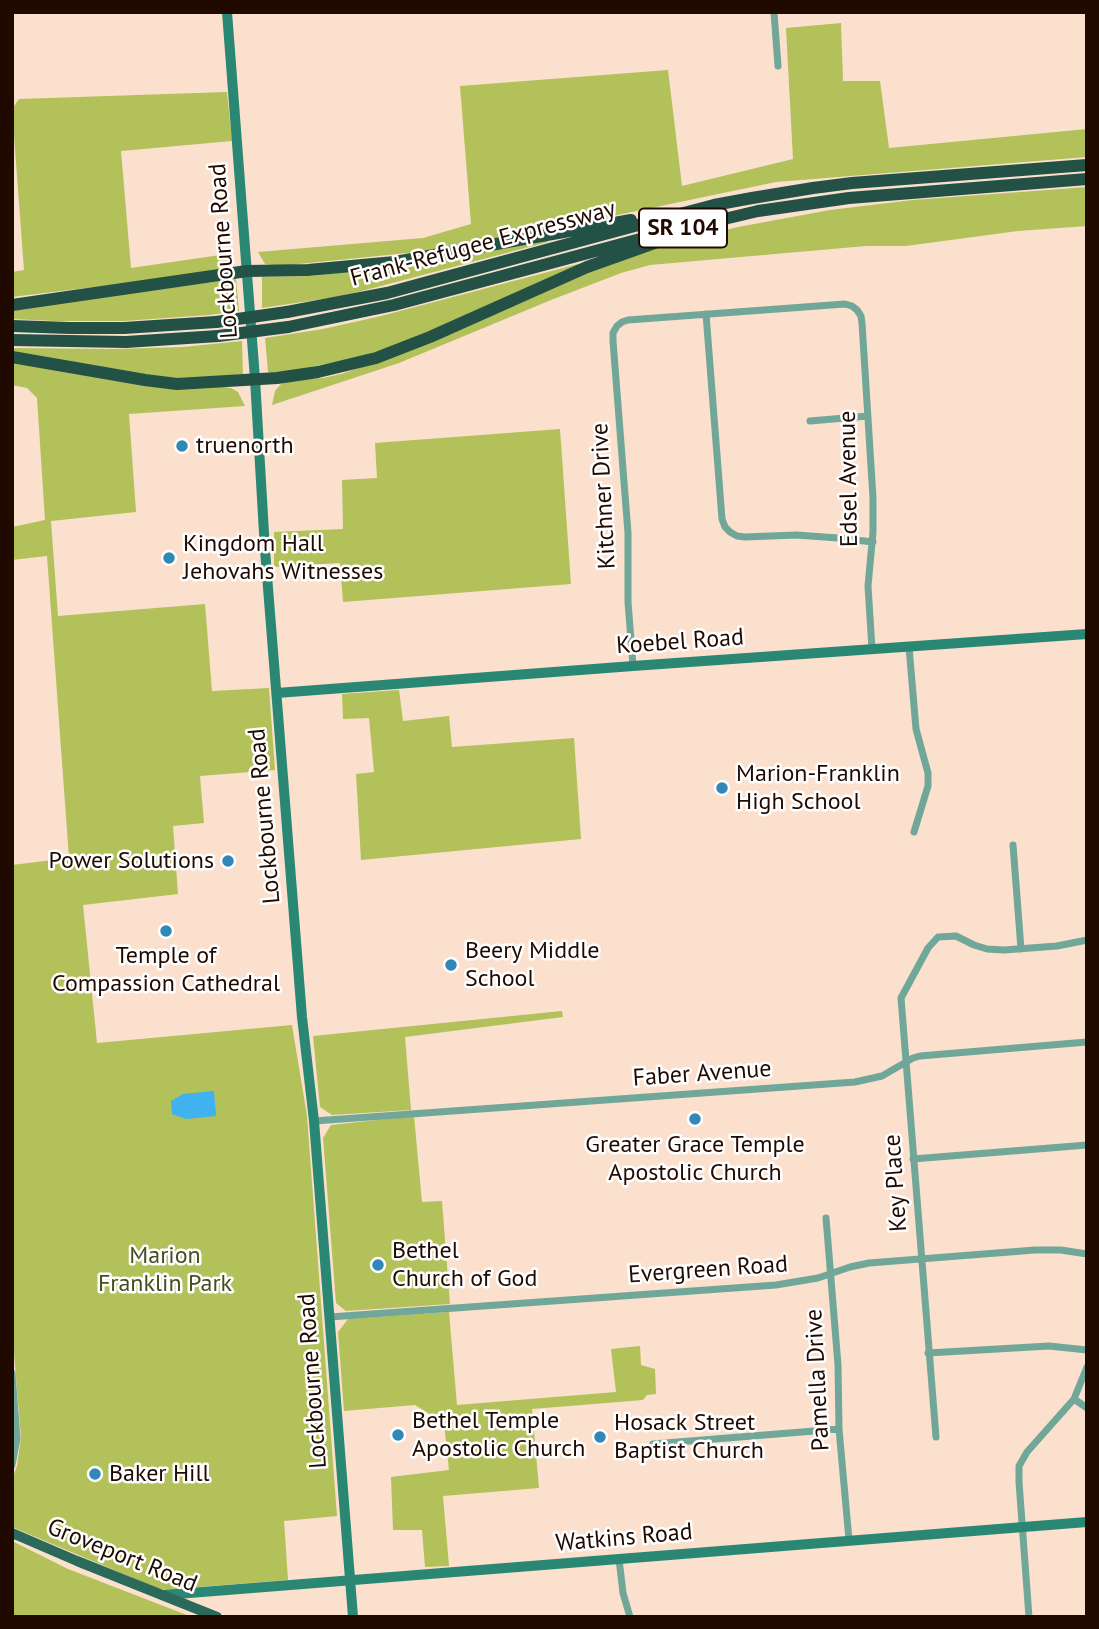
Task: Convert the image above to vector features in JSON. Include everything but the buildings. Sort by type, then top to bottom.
[{"type":"highway","name":"Frank-Refugee Expressway","points":[[12,326],[160,326],[216,322],[287,312],[387,293],[714,205],[788,191],[852,183],[1087,164]]},
{"type":"highway","name":"Frank-Refugee Expressway","points":[[12,340],[126,342],[218,336],[288,327],[394,305],[758,211],[849,198],[1087,179]]},
{"type":"highway","points":[[12,305],[247,271],[308,270],[395,262],[714,205]]},
{"type":"highway","points":[[12,357],[177,384],[277,378],[318,372],[376,358],[430,337],[587,267],[716,220]]},
{"type":"main road","name":"Groveport Road","points":[[12,1533],[217,1617]]},
{"type":"street","name":"Lockbourne Road","points":[[227,12],[265,550],[353,1617]]},
{"type":"street","points":[[774,12],[778,66]]},
{"type":"street","name":"Edsel Avenue","points":[[706,314],[845,304],[852,306],[861,316],[873,498],[873,542],[868,586],[872,649]]},
{"type":"street","points":[[706,314],[722,519],[725,527],[730,533],[745,537],[796,535],[873,542]]},
{"type":"street","name":"Kitchner Drive","points":[[634,666],[628,602],[628,533],[613,333],[617,326],[628,320],[706,314]]},
{"type":"street","points":[[810,421],[868,416]]},
{"type":"street","name":"Koebel Road","points":[[277,693],[1087,634]]},
{"type":"street","points":[[909,647],[916,729],[928,773],[928,786],[914,832]]},
{"type":"street","points":[[1013,845],[1021,949],[1087,940]]},
{"type":"street","name":"Key Place","points":[[936,1437],[901,998],[928,948],[938,937],[957,936],[987,949],[1021,949]]},
{"type":"street","name":"Faber Avenue","points":[[314,1121],[855,1082],[882,1076],[920,1056],[1087,1042]]},
{"type":"street","points":[[913,1159],[1087,1145]]},
{"type":"street","name":"Pamella Drive","points":[[826,1218],[849,1541]]},
{"type":"street","name":"Evergreen Road","points":[[330,1317],[776,1285],[800,1282],[869,1263],[1035,1250],[1087,1254]]},
{"type":"street","points":[[928,1353],[1049,1346],[1087,1350]]},
{"type":"street","points":[[1029,1617],[1018,1473],[1022,1458],[1074,1399],[1087,1367]]},
{"type":"street","points":[[12,1373],[17,1427],[12,1465]]},
{"type":"street","points":[[1074,1399],[1087,1408]]},
{"type":"street","points":[[653,1444],[839,1429]]},
{"type":"street","name":"Watkins Road","points":[[164,1595],[1087,1522]]},
{"type":"street","points":[[619,1559],[623,1593],[630,1617]]},
{"type":"green space","points":[[841,23],[843,81],[880,81],[889,148],[1087,129],[1087,157],[776,182],[437,250],[279,266],[265,264],[258,252],[423,238],[471,224],[460,86],[668,70],[682,186],[793,159],[786,28]]},
{"type":"green space","points":[[227,92],[232,141],[121,151],[131,268],[234,253],[227,267],[218,272],[12,297],[12,272],[24,270],[12,109],[19,99]]},
{"type":"green space","points":[[1087,187],[1087,226],[1018,231],[906,246],[866,246],[650,265],[621,273],[551,300],[399,363],[272,405],[275,391],[287,380],[341,374],[409,351],[608,263],[681,241],[830,210],[913,200]]},
{"type":"green space","points":[[547,240],[548,242],[343,296],[262,308],[262,277],[313,276],[360,270]]},
{"type":"green space","points":[[578,264],[579,266],[402,343],[360,357],[276,374],[268,372],[265,338],[381,316]]},
{"type":"green space","points":[[236,279],[239,311],[124,321],[12,319],[12,309]]},
{"type":"green space","points":[[242,341],[243,374],[208,378],[168,378],[12,353],[12,348],[183,347]]},
{"type":"green space","name":"Marion Franklin Park","points":[[12,362],[231,388],[238,392],[245,406],[129,414],[136,512],[51,521],[58,616],[205,604],[212,691],[269,688],[275,770],[200,776],[204,823],[173,826],[178,894],[83,905],[97,1043],[292,1025],[307,1116],[337,1516],[284,1521],[288,1580],[175,1591],[159,1589],[12,1527],[12,1479],[17,1466],[21,1437],[12,1329],[12,865],[69,858],[47,556],[12,560],[12,527],[45,520],[37,398],[27,388],[12,385]]},
{"type":"green space","points":[[560,429],[571,584],[343,602],[340,563],[274,567],[274,532],[343,529],[342,480],[377,478],[375,443]]},
{"type":"green space","points":[[399,690],[403,721],[449,716],[452,747],[574,738],[581,839],[361,860],[356,774],[374,772],[369,718],[343,719],[342,694]]},
{"type":"green space","points":[[562,1011],[563,1017],[405,1037],[411,1110],[332,1115],[320,1107],[313,1036]]},
{"type":"green space","points":[[414,1116],[422,1202],[442,1201],[450,1304],[346,1311],[336,1303],[323,1138],[331,1125]]},
{"type":"green space","points":[[449,1312],[457,1405],[616,1392],[611,1349],[640,1346],[641,1365],[655,1369],[656,1394],[647,1395],[643,1400],[532,1409],[539,1488],[443,1496],[449,1566],[425,1567],[422,1530],[393,1530],[391,1477],[449,1470],[444,1423],[415,1405],[344,1411],[338,1332],[348,1319]]},
{"type":"green space","points":[[12,1541],[68,1569],[192,1617],[12,1617]]},
{"type":"water","points":[[214,1091],[216,1116],[186,1119],[172,1114],[171,1101],[183,1094]]},
{"type":"place","name":"truenorth","points":[[182,446]]},
{"type":"place","name":"Kingdom Hall Jehovahs Witnesses","points":[[169,558]]},
{"type":"place","name":"Marion-Franklin High School","points":[[722,788]]},
{"type":"place","name":"Power Solutions","points":[[228,861]]},
{"type":"place","name":"Temple of Compassion Cathedral","points":[[166,931]]},
{"type":"place","name":"Beery Middle School","points":[[451,965]]},
{"type":"place","name":"Greater Grace Temple Apostolic Church","points":[[695,1119]]},
{"type":"place","name":"Bethel Church of God","points":[[378,1265]]},
{"type":"place","name":"Bethel Temple Apostolic Church","points":[[398,1435]]},
{"type":"place","name":"Hosack Street Baptist Church","points":[[600,1437]]},
{"type":"place","name":"Baker Hill","points":[[95,1474]]}]
